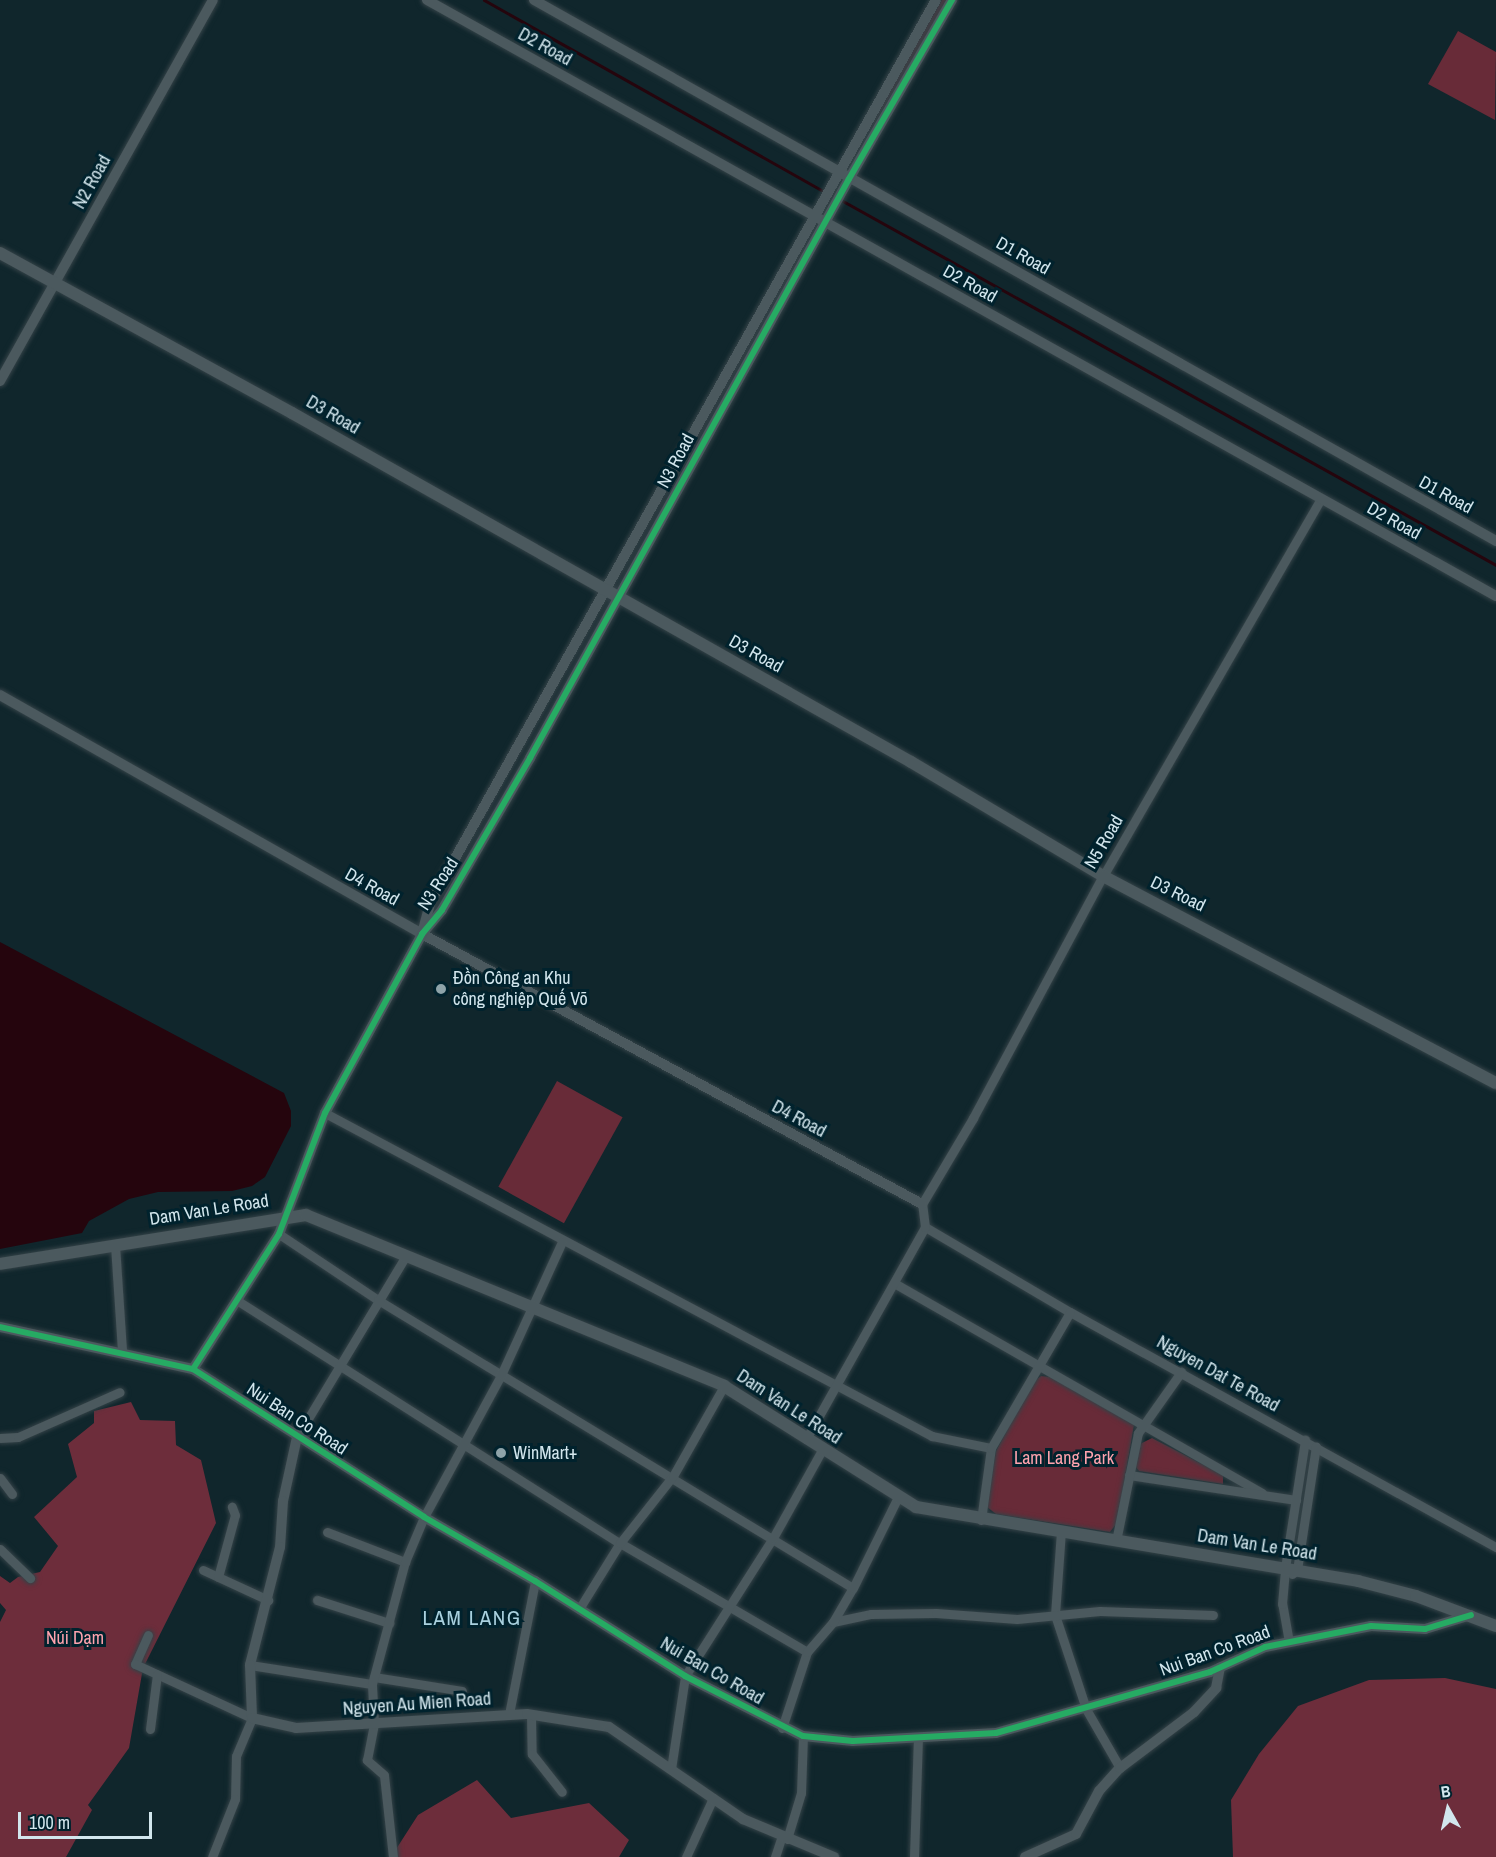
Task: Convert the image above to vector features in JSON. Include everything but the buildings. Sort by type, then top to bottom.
[{"type":"main road","name":"D3 Road","points":[[0,254],[292,413],[618,600],[901,756],[1103,876],[1496,1083]]},
{"type":"main road","name":"Dam Van Le Road","points":[[0,1264],[287,1216],[306,1215],[724,1386],[897,1498],[916,1507],[981,1520],[1061,1531],[1358,1581],[1471,1615],[1496,1626]]},
{"type":"street","name":"N2 Road","points":[[0,381],[213,0]]},
{"type":"street","name":"D2 Road","points":[[428,0],[817,212],[1496,596]]},
{"type":"street","name":"D1 Road","points":[[534,0],[842,180],[1184,363],[1496,541]]},
{"type":"street","name":"N3 Road","points":[[422,934],[442,910],[618,600],[827,219],[842,180],[936,0]]},
{"type":"street","name":"N3 Road","points":[[422,934],[430,903],[605,592],[708,403],[817,212],[842,180],[952,0]]},
{"type":"street","points":[[708,403],[721,411]]},
{"type":"street","name":"N5 Road","points":[[922,1204],[973,1118],[1103,876],[1321,499]]},
{"type":"street","name":"D4 Road","points":[[0,695],[422,934],[922,1204]]},
{"type":"street","points":[[193,1369],[279,1234],[325,1113],[422,934]]},
{"type":"street","points":[[325,1113],[562,1242],[932,1436],[991,1448]]},
{"type":"street","points":[[806,1439],[925,1227],[922,1204]]},
{"type":"street","name":"Nguyen Dat Te Road","points":[[925,1227],[1070,1312],[1496,1547]]},
{"type":"street","points":[[279,1234],[378,1300],[673,1476],[853,1588]]},
{"type":"street","points":[[393,1857],[384,1775],[366,1760],[374,1723],[373,1681],[405,1562],[424,1517],[501,1375],[562,1242]]},
{"type":"street","points":[[115,1245],[122,1351]]},
{"type":"street","points":[[212,1857],[235,1799],[236,1756],[252,1718],[250,1665],[268,1600],[297,1437],[405,1257]]},
{"type":"street","points":[[894,1283],[1262,1493]]},
{"type":"street","points":[[238,1301],[338,1367],[620,1543],[807,1652]]},
{"type":"street","points":[[981,1520],[991,1448],[1070,1312]]},
{"type":"street","name":"Nui Ban Co Road","points":[[0,1328],[122,1351],[193,1369],[424,1517],[535,1581],[685,1676],[782,1728],[803,1736],[853,1741],[996,1733],[1220,1667],[1265,1647],[1371,1626],[1425,1629],[1471,1615]]},
{"type":"street","points":[[1116,1541],[1138,1433],[1181,1372]]},
{"type":"street","points":[[579,1609],[620,1543],[673,1476],[724,1386]]},
{"type":"street","points":[[0,1438],[18,1437],[120,1392]]},
{"type":"street","points":[[1291,1569],[1296,1500],[1305,1440]]},
{"type":"street","points":[[1289,1642],[1282,1604],[1284,1581],[1291,1569],[1316,1446]]},
{"type":"street","points":[[671,1769],[685,1676],[773,1538],[822,1450]]},
{"type":"street","points":[[1129,1475],[1262,1493],[1296,1500]]},
{"type":"street","points":[[0,1478],[12,1494]]},
{"type":"street","points":[[782,1728],[807,1652],[833,1622],[853,1588],[897,1498]]},
{"type":"street","points":[[218,1577],[235,1515],[232,1507]]},
{"type":"street","points":[[1061,1531],[1055,1615],[1086,1708],[1120,1768]]},
{"type":"street","points":[[327,1532],[405,1562]]},
{"type":"street","points":[[0,1549],[30,1578]]},
{"type":"street","points":[[202,1569],[268,1600]]},
{"type":"street","points":[[509,1714],[535,1581]]},
{"type":"street","points":[[317,1600],[389,1623]]},
{"type":"street","points":[[833,1622],[871,1614],[936,1613],[1017,1619],[1100,1611],[1213,1615]]},
{"type":"street","points":[[148,1635],[135,1664],[252,1718]]},
{"type":"street","points":[[250,1665],[462,1691]]},
{"type":"street","points":[[1025,1857],[1076,1834],[1099,1791],[1120,1768],[1194,1712],[1216,1688],[1220,1667]]},
{"type":"street","points":[[150,1729],[157,1674]]},
{"type":"street","points":[[531,1714],[532,1754],[562,1792]]},
{"type":"street","name":"Nguyen Au Mien Road","points":[[252,1718],[296,1728],[531,1714],[609,1727],[743,1819],[831,1857]]},
{"type":"street","points":[[775,1857],[801,1793],[803,1736]]},
{"type":"street","points":[[914,1857],[918,1737]]},
{"type":"street","points":[[686,1857],[713,1798]]},
{"type":"green space","points":[[942,0],[948,0],[869,132],[899,74]]},
{"type":"green space","points":[[1458,31],[1496,52],[1495,120],[1428,84]]},
{"type":"green space","points":[[557,1081],[623,1117],[564,1223],[498,1187]]},
{"type":"green space","name":"Lam Lang Park","points":[[1041,1376],[1051,1377],[1134,1425],[1117,1523],[1110,1532],[996,1514],[987,1507],[996,1451],[1033,1382]]},
{"type":"green space","name":"Núi Dạm","points":[[131,1402],[140,1420],[175,1421],[176,1445],[201,1460],[216,1523],[143,1668],[129,1748],[88,1805],[92,1810],[66,1857],[0,1857],[0,1622],[6,1610],[0,1603],[0,1576],[10,1583],[18,1577],[40,1572],[58,1546],[34,1517],[77,1477],[68,1444],[94,1423],[94,1411]]},
{"type":"green space","points":[[1152,1438],[1223,1475],[1223,1484],[1139,1471],[1135,1466],[1140,1444]]},
{"type":"green space","points":[[1445,1678],[1496,1689],[1496,1857],[1233,1857],[1231,1800],[1259,1754],[1298,1706],[1369,1680]]},
{"type":"green space","points":[[477,1780],[511,1818],[589,1803],[629,1840],[619,1857],[391,1857],[418,1815]]},
{"type":"shaded area","points":[[0,942],[284,1093],[291,1111],[291,1126],[265,1177],[252,1186],[232,1191],[158,1192],[129,1199],[89,1221],[82,1233],[0,1249]]},
{"type":"waterway","points":[[484,0],[825,192]]},
{"type":"waterway","points":[[841,200],[1496,565]]},
{"type":"cycle path","points":[[193,1369],[279,1234],[325,1113],[422,934],[442,910],[530,758],[849,179],[952,0]]},
{"type":"cycle path","points":[[0,1327],[193,1369],[424,1517],[535,1581],[685,1676],[803,1736],[853,1741],[996,1733],[1210,1672],[1265,1647],[1371,1626],[1425,1629],[1471,1615]]},
{"type":"place","name":"Đồn Công an Khu công nghiệp Quế Võ","points":[[441,989]]},
{"type":"place","name":"WinMart+","points":[[501,1453]]},
{"type":"district","name":"LAM LANG","points":[[472,1618]]}]
